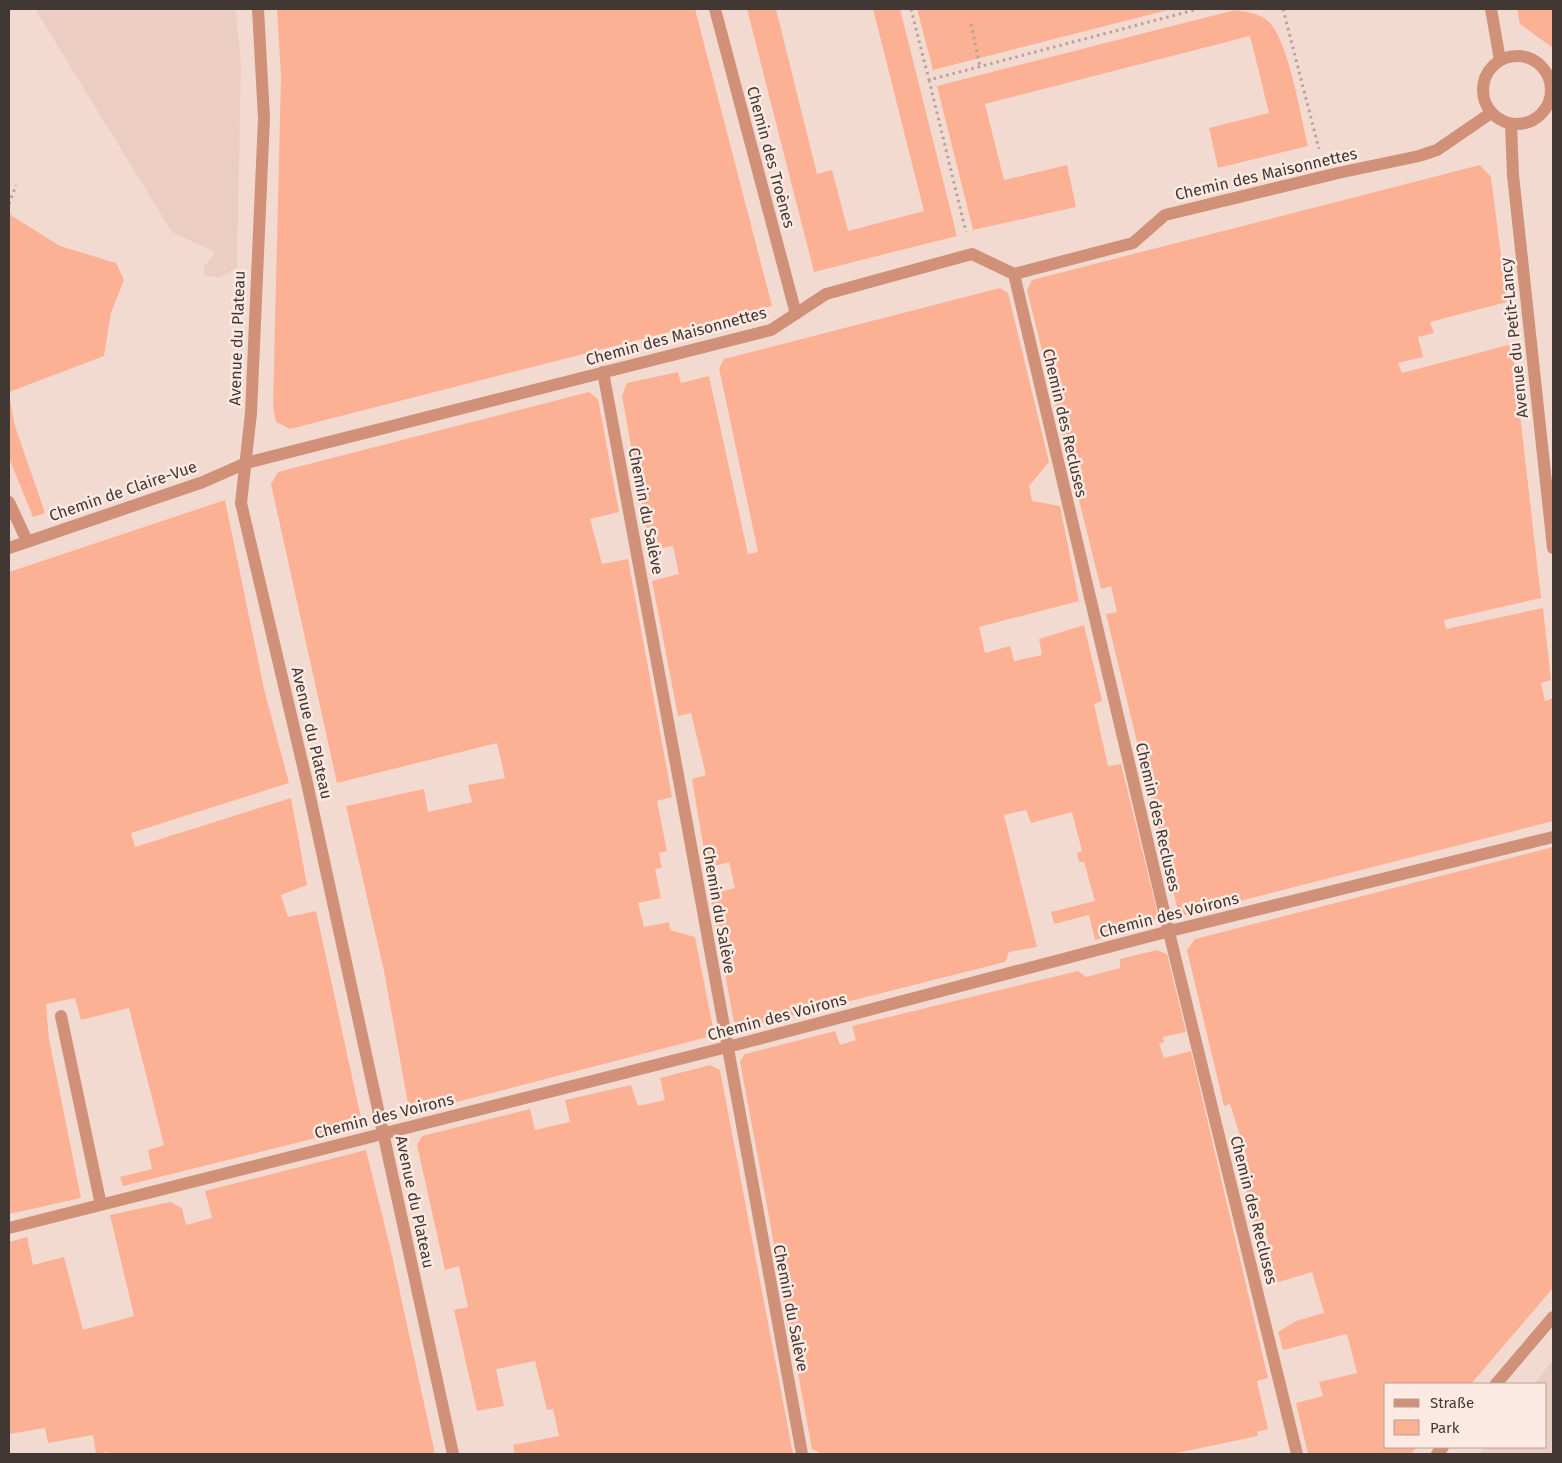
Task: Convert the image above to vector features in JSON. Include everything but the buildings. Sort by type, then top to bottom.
[{"type":"street","name":"Avenue du Plateau","points":[[258,9],[264,118],[251,413],[241,503],[307,783],[454,1454]]},
{"type":"street","name":"Chemin des Troènes","points":[[715,9],[796,314]]},
{"type":"street","points":[[1491,9],[1500,60]]},
{"type":"street","points":[[1522,55],[1533,59],[1548,74],[1553,84],[1550,101],[1542,115],[1527,123],[1510,124],[1500,120],[1491,113],[1484,99],[1484,84],[1487,74],[1500,60],[1511,56],[1522,55]]},
{"type":"street","name":"Chemin des Maisonnettes","points":[[246,463],[771,330],[826,294],[972,254],[1014,274],[1133,243],[1166,215],[1338,172],[1419,156],[1450,143],[1491,113]]},
{"type":"street","name":"Avenue du Petit-Lancy","points":[[1510,124],[1513,175],[1553,548]]},
{"type":"street","name":"Chemin des Recluses","points":[[1014,274],[1169,931],[1297,1454]]},
{"type":"street","name":"Chemin du Salève","points":[[603,372],[667,708],[726,1047],[802,1454]]},
{"type":"street","name":"Chemin de Claire-Vue","points":[[9,548],[203,482],[246,463]]},
{"type":"street","points":[[9,502],[28,541]]},
{"type":"street","name":"Chemin des Voirons","points":[[9,1228],[726,1047],[1169,931],[1553,837]]},
{"type":"street","points":[[60,1016],[100,1205]]},
{"type":"street","points":[[1497,1383],[1553,1317]]},
{"type":"path","points":[[911,9],[968,240]]},
{"type":"path","points":[[929,80],[1198,9]]},
{"type":"path","points":[[1283,9],[1318,150]]},
{"type":"path","points":[[971,24],[980,67]]},
{"type":"path","points":[[9,204],[16,185]]},
{"type":"shaded area","points":[[35,9],[236,9],[241,64],[237,268],[219,278],[204,275],[204,267],[215,252],[172,232]]},
{"type":"shaded area","points":[[1553,1360],[1553,1454],[1479,1454],[1484,1448],[1547,1448],[1547,1383],[1535,1383]]},
{"type":"green space","points":[[277,9],[695,9],[772,306],[290,429],[276,422],[273,406],[281,76]]},
{"type":"green space","points":[[747,9],[776,9],[817,174],[832,170],[848,231],[924,211],[873,9],[900,9],[957,236],[814,272]]},
{"type":"green space","points":[[917,9],[1172,9],[933,70]]},
{"type":"green space","points":[[1517,9],[1553,9],[1553,48],[1520,24]]},
{"type":"green space","points":[[1235,10],[1261,16],[1275,30],[1288,61],[1308,146],[1218,168],[1209,128],[1269,113],[1250,36],[985,104],[1004,180],[1067,165],[1076,207],[973,230],[937,86]]},
{"type":"green space","points":[[1480,165],[1491,177],[1507,302],[1430,322],[1434,333],[1418,337],[1423,357],[1398,363],[1402,373],[1512,344],[1541,598],[1444,620],[1446,629],[1543,608],[1551,680],[1541,683],[1545,701],[1553,698],[1553,821],[1185,915],[1178,911],[1106,614],[1117,612],[1111,586],[1101,589],[1027,290],[1032,280]]},
{"type":"green space","points":[[9,212],[12,216],[60,246],[116,263],[124,280],[111,313],[104,356],[9,392]]},
{"type":"green space","points":[[1000,288],[1008,293],[1049,462],[1029,486],[1032,501],[1060,506],[1079,601],[979,627],[985,653],[1010,646],[1014,661],[1042,655],[1039,639],[1084,625],[1102,701],[1094,704],[1108,766],[1121,764],[1158,915],[1151,925],[1095,940],[1089,915],[1054,924],[1051,912],[1095,901],[1084,862],[1079,862],[1077,853],[1082,851],[1072,812],[1031,823],[1026,810],[1004,815],[1037,947],[1009,952],[1005,962],[743,1028],[734,1022],[710,894],[735,888],[729,862],[707,868],[692,779],[706,775],[691,713],[678,716],[652,581],[679,574],[673,546],[650,550],[622,396],[627,383],[678,372],[681,383],[709,376],[748,554],[758,552],[719,368],[724,359]]},
{"type":"green space","points":[[589,392],[598,399],[619,512],[590,519],[602,564],[628,559],[672,797],[657,801],[667,851],[659,853],[662,868],[655,869],[661,898],[638,903],[644,927],[669,922],[670,930],[695,937],[713,1027],[708,1037],[414,1113],[409,1109],[384,971],[346,806],[424,789],[428,812],[472,802],[468,785],[505,778],[497,743],[337,783],[271,484],[278,472]]},
{"type":"green space","points":[[9,394],[15,426],[45,513],[33,517],[9,458]]},
{"type":"green space","points":[[225,500],[264,689],[289,783],[131,833],[135,847],[291,798],[307,885],[281,895],[288,917],[316,911],[361,1118],[356,1128],[123,1186],[120,1177],[152,1169],[148,1150],[164,1145],[129,1008],[81,1020],[75,998],[46,1004],[49,1039],[81,1198],[9,1214],[9,572]]},
{"type":"green space","points":[[1553,847],[1553,1288],[1472,1383],[1384,1383],[1384,1448],[1416,1448],[1411,1454],[1308,1454],[1296,1403],[1323,1396],[1319,1382],[1357,1373],[1347,1334],[1283,1350],[1278,1332],[1296,1321],[1324,1313],[1312,1272],[1269,1285],[1264,1265],[1271,1253],[1265,1229],[1255,1225],[1240,1165],[1246,1154],[1230,1104],[1224,1106],[1187,950],[1195,939]]},
{"type":"green space","points":[[1157,950],[1167,954],[1186,1032],[1163,1037],[1164,1042],[1159,1044],[1164,1058],[1191,1051],[1268,1378],[1257,1381],[1268,1429],[1257,1432],[1258,1436],[1172,1454],[822,1454],[812,1449],[740,1061],[745,1054],[835,1031],[840,1045],[856,1040],[852,1026],[1078,971],[1086,977],[1120,968],[1120,959]]},
{"type":"green space","points":[[710,1065],[720,1070],[793,1454],[515,1454],[513,1445],[559,1436],[553,1409],[547,1410],[535,1361],[496,1369],[504,1406],[477,1411],[454,1310],[468,1307],[459,1266],[445,1270],[417,1145],[422,1136],[530,1109],[535,1130],[570,1122],[565,1100],[631,1085],[638,1106],[665,1100],[660,1078]]},
{"type":"green space","points":[[366,1150],[391,1251],[435,1454],[108,1454],[107,1452],[96,1454],[93,1435],[48,1443],[45,1428],[9,1434],[9,1242],[27,1237],[33,1265],[64,1257],[83,1330],[134,1316],[110,1215],[170,1202],[182,1208],[186,1225],[212,1218],[205,1191]]}]
